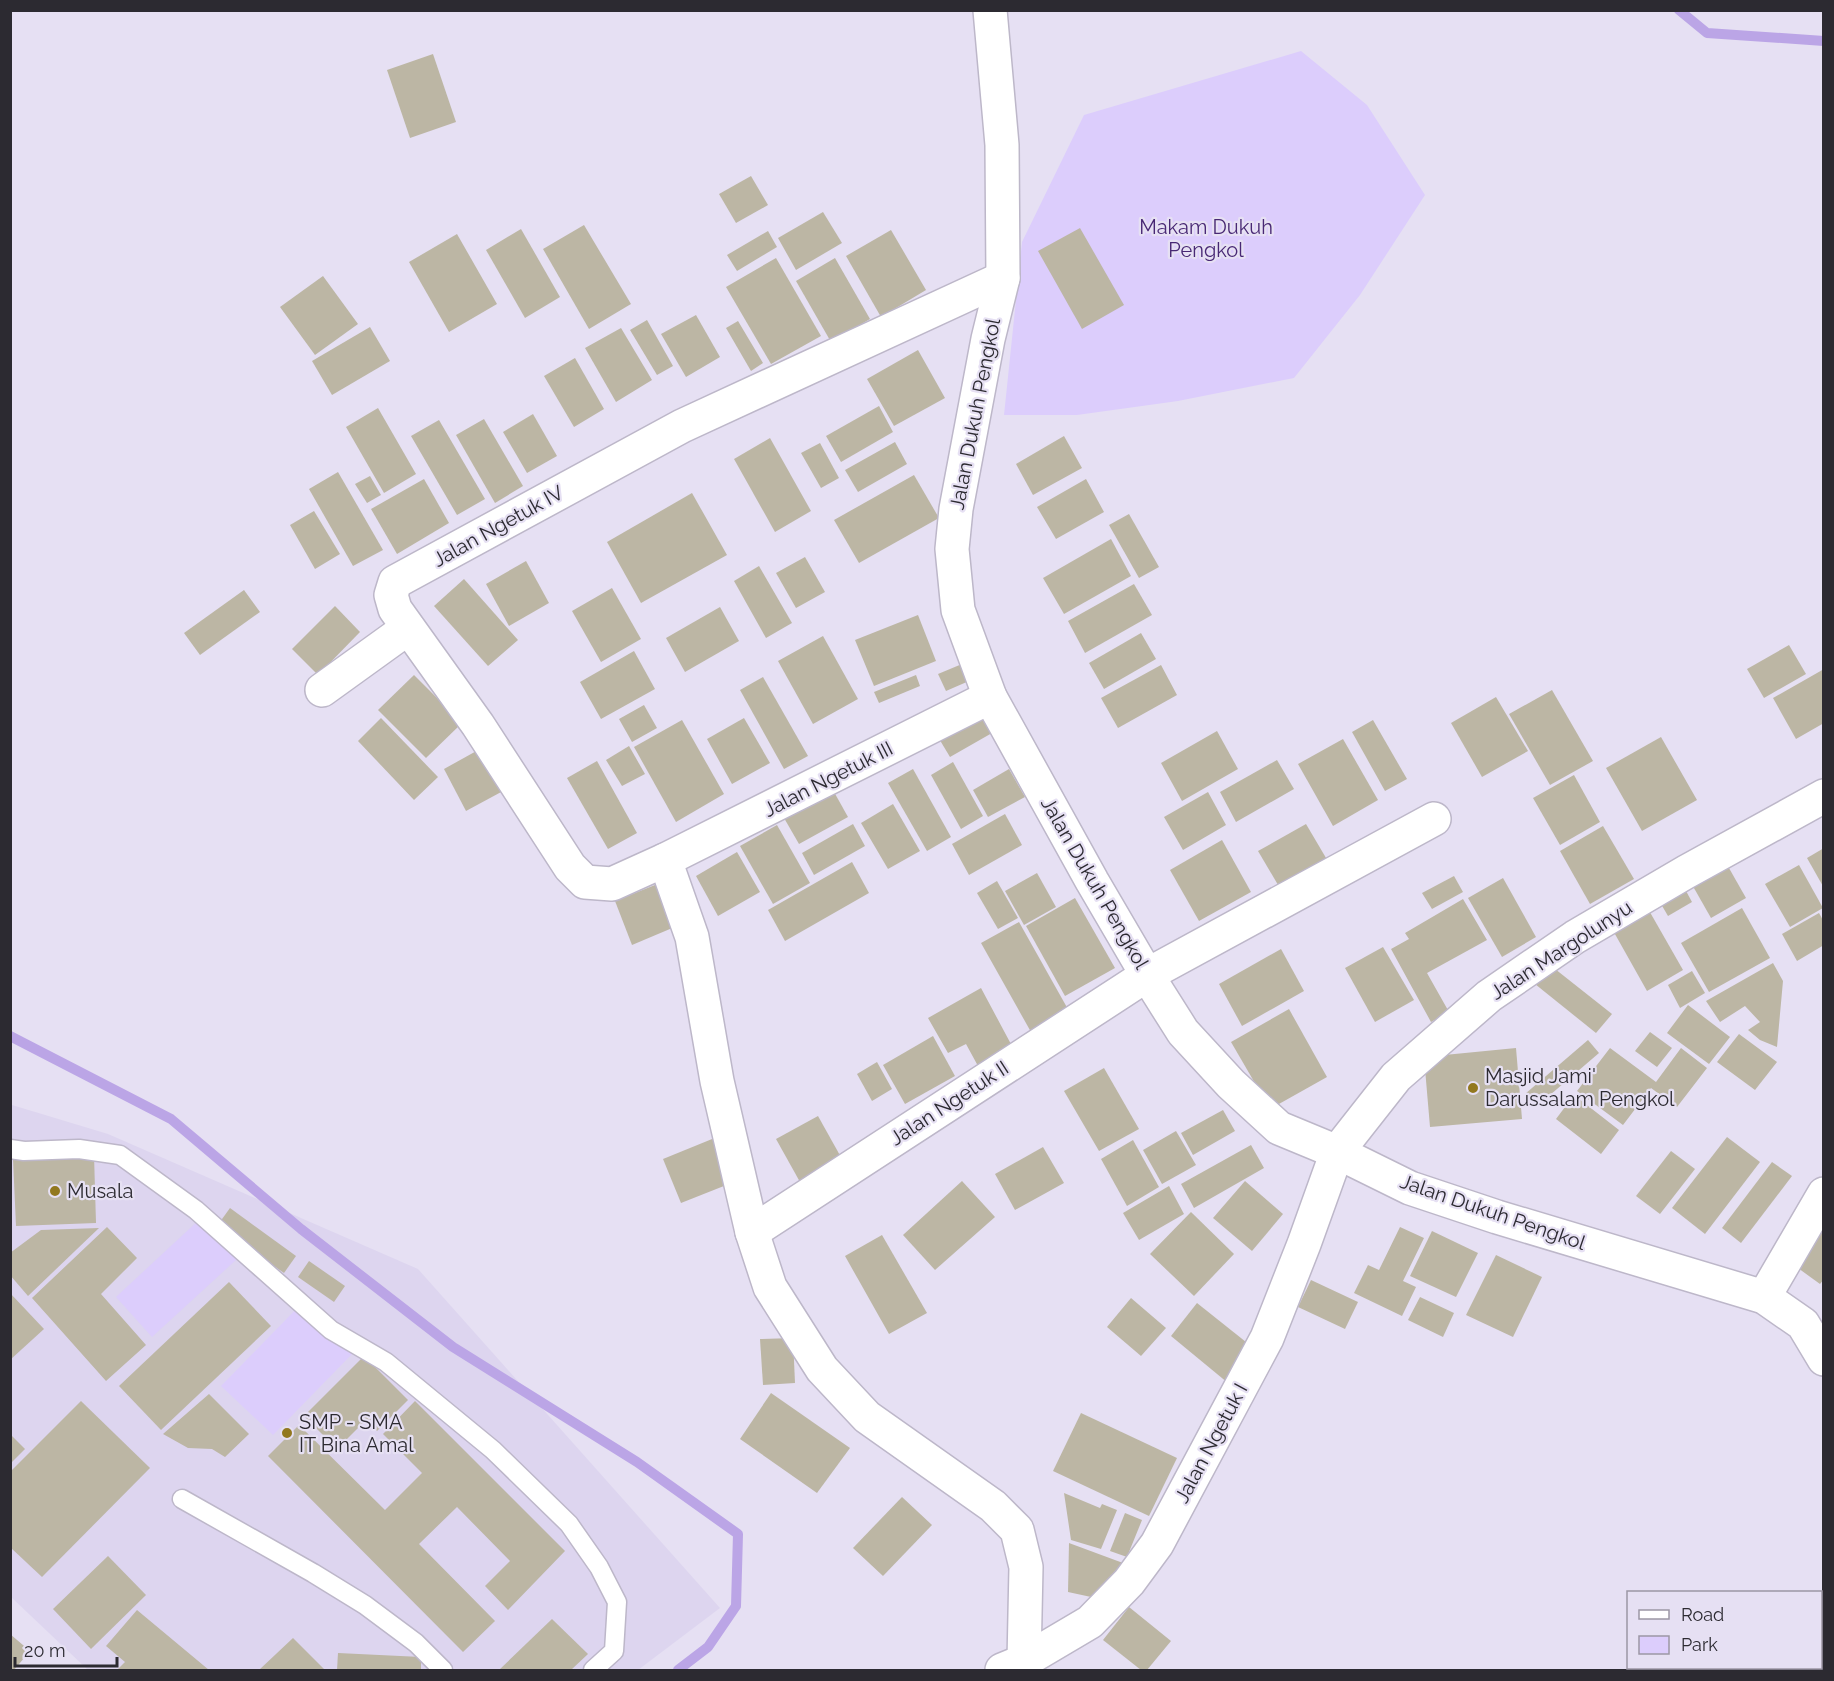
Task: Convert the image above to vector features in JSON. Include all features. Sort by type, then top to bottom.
[{"type":"street","name":"Jalan Dukuh Pengkol","points":[[990,10],[1002,145],[1003,278],[988,339],[956,509],[952,549],[958,610],[990,697],[1147,975],[1183,1032],[1231,1084],[1279,1128],[1337,1152],[1410,1188],[1497,1217],[1764,1297],[1803,1324],[1824,1359]]},
{"type":"street","name":"Jalan Ngetuk IV","points":[[665,860],[612,884],[585,882],[570,867],[478,725],[394,609],[391,595],[395,582],[682,426],[1003,278]]},
{"type":"street","points":[[322,690],[408,628]]},
{"type":"street","name":"Jalan Ngetuk III","points":[[665,860],[990,697]]},
{"type":"street","name":"Jalan Margolunyu","points":[[1337,1152],[1396,1077],[1489,996],[1583,932],[1824,796]]},
{"type":"street","name":"Jalan Ngetuk II","points":[[752,1232],[1147,975],[1434,819]]},
{"type":"street","points":[[665,860],[692,938],[717,1081],[752,1232],[770,1287],[822,1370],[867,1417],[993,1506],[1017,1530],[1026,1567],[1013,1666]]},
{"type":"street","name":"Jalan Ngetuk I","points":[[1013,1666],[1090,1622],[1129,1582],[1157,1544],[1267,1338],[1305,1244],[1337,1152]]},
{"type":"street","points":[[1764,1297],[1824,1194]]},
{"type":"lane","points":[[15,1153],[79,1149],[120,1155],[196,1210],[331,1330],[386,1362],[493,1450],[569,1524],[599,1567],[617,1602],[614,1651],[593,1671]]},
{"type":"lane","points":[[182,1499],[365,1605],[416,1643],[442,1671]]},
{"type":"shaded area","name":"SMP - SMA IT Bina Amal","points":[[12,1105],[108,1134],[418,1269],[720,1608],[638,1670],[88,1670],[11,1597],[10,1107]]},
{"type":"green space","name":"Makam Dukuh Pengkol","points":[[1301,51],[1367,105],[1425,195],[1360,295],[1294,378],[1178,401],[1077,415],[1004,415],[1022,242],[1084,115]]},
{"type":"green space","points":[[200,1219],[237,1259],[152,1337],[116,1297]]},
{"type":"green space","points":[[306,1299],[357,1349],[273,1435],[221,1386]]},
{"type":"building","points":[[433,54],[456,122],[410,138],[387,70]]},
{"type":"building","points":[[751,176],[768,205],[736,223],[719,194]]},
{"type":"building","points":[[823,212],[842,243],[796,270],[778,238]]},
{"type":"building","points":[[584,225],[631,304],[589,329],[543,249]]},
{"type":"building","points":[[1080,228],[1124,305],[1082,329],[1038,251]]},
{"type":"building","points":[[521,229],[560,297],[525,318],[486,250]]},
{"type":"building","points":[[891,230],[926,290],[881,317],[846,256]]},
{"type":"building","points":[[768,231],[777,247],[737,271],[727,255]]},
{"type":"building","points":[[457,234],[497,304],[449,332],[409,262]]},
{"type":"building","points":[[776,258],[821,336],[771,364],[726,287]]},
{"type":"building","points":[[835,258],[870,319],[831,342],[796,281]]},
{"type":"building","points":[[323,276],[358,324],[315,355],[280,307]]},
{"type":"building","points":[[696,315],[720,357],[686,377],[661,334]]},
{"type":"building","points":[[647,320],[673,366],[657,375],[630,330]]},
{"type":"building","points":[[738,321],[763,363],[751,371],[726,328]]},
{"type":"building","points":[[370,327],[390,361],[332,395],[312,361]]},
{"type":"building","points":[[621,328],[652,380],[616,402],[585,348]]},
{"type":"building","points":[[918,350],[945,398],[894,426],[867,379]]},
{"type":"building","points":[[575,358],[604,409],[574,427],[544,376]]},
{"type":"building","points":[[879,406],[893,432],[841,462],[826,436]]},
{"type":"building","points":[[378,408],[416,474],[384,493],[346,427]]},
{"type":"building","points":[[533,414],[557,456],[527,473],[503,432]]},
{"type":"building","points":[[484,419],[523,486],[495,503],[456,435]]},
{"type":"building","points":[[439,420],[485,499],[457,515],[411,436]]},
{"type":"building","points":[[1064,436],[1082,468],[1033,495],[1016,464]]},
{"type":"building","points":[[770,438],[811,511],[775,532],[734,459]]},
{"type":"building","points":[[895,442],[907,464],[858,492],[845,470]]},
{"type":"building","points":[[820,443],[839,478],[821,488],[801,453]]},
{"type":"building","points":[[338,472],[383,550],[353,566],[309,489]]},
{"type":"building","points":[[914,475],[939,518],[859,563],[834,520]]},
{"type":"building","points":[[370,476],[381,495],[367,503],[355,484]]},
{"type":"building","points":[[424,479],[449,523],[397,554],[371,509]]},
{"type":"building","points":[[1086,479],[1104,512],[1056,539],[1037,507]]},
{"type":"building","points":[[692,493],[727,555],[641,603],[607,542]]},
{"type":"building","points":[[314,511],[340,554],[315,569],[290,525]]},
{"type":"building","points":[[1129,514],[1159,567],[1139,578],[1109,525]]},
{"type":"building","points":[[1111,539],[1131,576],[1064,614],[1043,578]]},
{"type":"building","points":[[805,557],[825,592],[796,608],[776,573]]},
{"type":"building","points":[[526,561],[549,603],[509,626],[486,584]]},
{"type":"building","points":[[759,566],[792,623],[766,638],[734,581]]},
{"type":"building","points":[[464,579],[518,640],[488,666],[434,606]]},
{"type":"building","points":[[1134,584],[1152,615],[1085,653],[1068,621]]},
{"type":"building","points":[[612,588],[641,639],[601,662],[572,611]]},
{"type":"building","points":[[244,590],[260,612],[200,655],[184,633]]},
{"type":"building","points":[[335,606],[360,632],[318,675],[292,649]]},
{"type":"building","points":[[720,607],[739,641],[685,672],[666,638]]},
{"type":"building","points":[[918,615],[936,661],[874,686],[855,640]]},
{"type":"building","points":[[1141,633],[1156,659],[1104,689],[1089,663]]},
{"type":"building","points":[[823,636],[858,699],[813,724],[778,661]]},
{"type":"building","points":[[1789,645],[1806,674],[1764,698],[1747,669]]},
{"type":"building","points":[[634,651],[655,689],[601,719],[580,682]]},
{"type":"building","points":[[962,664],[969,681],[946,691],[938,674]]},
{"type":"building","points":[[1161,665],[1177,695],[1118,728],[1101,698]]},
{"type":"building","points":[[1824,669],[1824,723],[1796,739],[1773,698]]},
{"type":"building","points":[[414,675],[462,723],[426,758],[378,710]]},
{"type":"building","points":[[916,675],[920,686],[879,703],[874,692]]},
{"type":"building","points":[[763,677],[808,756],[784,769],[740,690]]},
{"type":"building","points":[[1552,690],[1593,761],[1550,785],[1509,714]]},
{"type":"building","points":[[1496,697],[1528,751],[1482,777],[1451,723]]},
{"type":"building","points":[[644,705],[657,728],[632,742],[619,719]]},
{"type":"building","points":[[981,712],[992,733],[950,757],[938,737]]},
{"type":"building","points":[[381,718],[438,777],[414,800],[358,741]]},
{"type":"building","points":[[744,718],[770,763],[732,784],[707,739]]},
{"type":"building","points":[[682,720],[724,794],[676,822],[634,747]]},
{"type":"building","points":[[1373,720],[1407,779],[1385,791],[1352,732]]},
{"type":"building","points":[[1217,731],[1238,769],[1182,801],[1161,763]]},
{"type":"building","points":[[1661,737],[1697,800],[1642,831],[1606,768]]},
{"type":"building","points":[[1343,739],[1378,800],[1333,826],[1298,764]]},
{"type":"building","points":[[629,746],[645,774],[622,786],[606,760]]},
{"type":"building","points":[[480,749],[503,791],[466,811],[444,769]]},
{"type":"building","points":[[1277,760],[1294,789],[1236,822],[1220,792]]},
{"type":"building","points":[[597,761],[637,833],[608,849],[567,778]]},
{"type":"building","points":[[953,762],[983,816],[961,829],[931,775]]},
{"type":"building","points":[[913,769],[951,837],[927,851],[888,783]]},
{"type":"building","points":[[1009,769],[1025,797],[988,817],[973,790]]},
{"type":"building","points":[[1574,775],[1600,822],[1560,845],[1533,798]]},
{"type":"building","points":[[829,783],[848,817],[799,844],[780,811]]},
{"type":"building","points":[[1208,792],[1226,825],[1183,850],[1164,817]]},
{"type":"building","points":[[893,804],[920,851],[888,869],[861,823]]},
{"type":"building","points":[[1005,814],[1022,845],[969,875],[952,844]]},
{"type":"building","points":[[853,824],[865,846],[814,875],[802,853]]},
{"type":"building","points":[[1306,824],[1329,863],[1281,890],[1258,851]]},
{"type":"building","points":[[777,825],[810,883],[773,904],[740,846]]},
{"type":"building","points":[[1603,826],[1634,879],[1590,904],[1560,851]]},
{"type":"building","points":[[1222,840],[1251,892],[1199,921],[1170,870]]},
{"type":"building","points":[[1824,848],[1824,888],[1807,858]]},
{"type":"building","points":[[737,852],[760,892],[718,916],[696,876]]},
{"type":"building","points":[[1721,854],[1746,898],[1711,918],[1686,874]]},
{"type":"building","points":[[852,862],[869,893],[785,941],[768,910]]},
{"type":"building","points":[[1799,865],[1823,908],[1790,927],[1765,884]]},
{"type":"building","points":[[1037,873],[1056,907],[1024,925],[1005,891]]},
{"type":"building","points":[[1454,876],[1463,892],[1432,909],[1422,893]]},
{"type":"building","points":[[1503,878],[1536,937],[1502,957],[1468,898]]},
{"type":"building","points":[[1679,878],[1692,902],[1668,916],[1654,892]]},
{"type":"building","points":[[997,881],[1018,918],[998,929],[977,893]]},
{"type":"building","points":[[660,883],[677,926],[632,945],[615,901]]},
{"type":"building","points":[[1075,898],[1115,968],[1065,996],[1026,926]]},
{"type":"building","points":[[1463,899],[1487,940],[1427,973],[1449,1012],[1431,1022],[1391,949],[1409,939],[1405,933]]},
{"type":"building","points":[[1647,907],[1683,970],[1647,991],[1611,927]]},
{"type":"building","points":[[1742,908],[1770,958],[1709,992],[1681,943]]},
{"type":"building","points":[[1819,913],[1824,922],[1824,945],[1797,961],[1782,934]]},
{"type":"building","points":[[1019,922],[1069,1011],[1031,1032],[981,943]]},
{"type":"building","points":[[1383,947],[1414,1000],[1375,1022],[1345,968]]},
{"type":"building","points":[[1281,949],[1304,991],[1242,1026],[1219,984]]},
{"type":"building","points":[[1773,963],[1783,981],[1777,1047],[1760,1040],[1748,1030],[1760,1022],[1745,1006],[1720,1022],[1706,1001]]},
{"type":"building","points":[[1550,965],[1612,1014],[1596,1033],[1535,984]]},
{"type":"building","points":[[1692,971],[1705,993],[1680,1008],[1668,985]]},
{"type":"building","points":[[981,988],[1012,1046],[978,1066],[966,1044],[948,1053],[928,1018]]},
{"type":"building","points":[[1688,1005],[1730,1037],[1709,1064],[1667,1033]]},
{"type":"building","points":[[1289,1009],[1327,1077],[1270,1109],[1231,1042]]},
{"type":"building","points":[[1650,1032],[1672,1048],[1657,1067],[1635,1051]]},
{"type":"building","points":[[1739,1034],[1777,1062],[1755,1090],[1717,1062]]},
{"type":"building","points":[[933,1036],[955,1076],[905,1104],[883,1065]]},
{"type":"building","points":[[1588,1040],[1599,1053],[1536,1107],[1525,1094]]},
{"type":"building","name":"Masjid Jami' Darussalam Pengkol","points":[[1516,1048],[1522,1119],[1430,1127],[1424,1057]]},
{"type":"building","points":[[1610,1048],[1656,1082],[1681,1048],[1707,1068],[1677,1107],[1651,1088],[1623,1125],[1577,1091]]},
{"type":"building","points":[[877,1062],[892,1089],[872,1101],[857,1074]]},
{"type":"building","points":[[1104,1068],[1139,1129],[1099,1151],[1064,1091]]},
{"type":"building","points":[[1574,1095],[1619,1130],[1601,1154],[1556,1119]]},
{"type":"building","points":[[1223,1110],[1235,1131],[1193,1155],[1181,1133]]},
{"type":"building","points":[[818,1116],[842,1159],[800,1182],[776,1139]]},
{"type":"building","points":[[1176,1131],[1196,1165],[1162,1184],[1143,1150]]},
{"type":"building","points":[[717,1137],[734,1182],[681,1203],[663,1159]]},
{"type":"building","points":[[1727,1137],[1760,1162],[1705,1234],[1672,1208]]},
{"type":"building","points":[[1133,1140],[1159,1187],[1127,1206],[1101,1159]]},
{"type":"building","points":[[1251,1145],[1264,1168],[1194,1208],[1181,1184]]},
{"type":"building","points":[[1043,1147],[1064,1183],[1015,1210],[995,1174]]},
{"type":"building","points":[[1671,1151],[1695,1169],[1660,1214],[1636,1196]]},
{"type":"building","name":"Musala","points":[[94,1155],[96,1223],[16,1226],[13,1159]]},
{"type":"building","points":[[1772,1162],[1792,1176],[1741,1243],[1722,1228]]},
{"type":"building","points":[[962,1181],[995,1217],[935,1270],[903,1235]]},
{"type":"building","points":[[1245,1181],[1283,1214],[1252,1251],[1213,1218]]},
{"type":"building","points":[[1169,1186],[1184,1214],[1139,1240],[1123,1213]]},
{"type":"building","points":[[230,1208],[296,1256],[284,1273],[217,1226]]},
{"type":"building","points":[[1191,1212],[1234,1254],[1194,1296],[1150,1254]]},
{"type":"building","points":[[107,1227],[137,1258],[101,1294],[146,1345],[106,1381],[32,1298]]},
{"type":"building","points":[[1400,1227],[1424,1238],[1403,1281],[1416,1287],[1402,1316],[1354,1293],[1368,1265],[1379,1270]]},
{"type":"building","points":[[1824,1227],[1824,1279],[1820,1284],[1791,1263]]},
{"type":"building","points":[[99,1228],[28,1296],[10,1275],[10,1253],[41,1230]]},
{"type":"building","points":[[1432,1231],[1478,1253],[1456,1297],[1410,1276]]},
{"type":"building","points":[[882,1235],[927,1313],[889,1334],[845,1256]]},
{"type":"building","points":[[1496,1255],[1542,1277],[1513,1337],[1466,1315]]},
{"type":"building","points":[[309,1261],[345,1286],[334,1302],[298,1277]]},
{"type":"building","points":[[1311,1280],[1358,1302],[1345,1329],[1298,1307]]},
{"type":"building","points":[[229,1282],[271,1326],[161,1430],[119,1386]]},
{"type":"building","points":[[10,1293],[44,1329],[10,1360]]},
{"type":"building","points":[[1420,1297],[1454,1313],[1443,1337],[1408,1320]]},
{"type":"building","points":[[1131,1298],[1166,1328],[1141,1356],[1107,1327]]},
{"type":"building","points":[[1197,1303],[1256,1350],[1228,1383],[1171,1336]]},
{"type":"building","points":[[793,1338],[795,1383],[763,1385],[760,1339]]},
{"type":"building","points":[[364,1356],[408,1400],[377,1431],[366,1420],[337,1449],[304,1416]]},
{"type":"building","points":[[771,1393],[850,1448],[817,1493],[740,1439]]},
{"type":"building","points":[[209,1394],[249,1434],[225,1457],[212,1449],[188,1448],[163,1434]]},
{"type":"building","points":[[81,1401],[150,1468],[42,1577],[10,1547],[10,1472]]},
{"type":"building","points":[[415,1401],[565,1551],[508,1610],[485,1586],[510,1561],[457,1507],[419,1544],[495,1621],[463,1652],[268,1456],[299,1425],[385,1510],[422,1473],[383,1434]]},
{"type":"building","points":[[1081,1413],[1177,1458],[1149,1516],[1053,1471]]},
{"type":"building","points":[[10,1434],[25,1449],[10,1464]]},
{"type":"building","points":[[1064,1493],[1100,1508],[1102,1504],[1117,1510],[1101,1549],[1071,1540]]},
{"type":"building","points":[[902,1497],[932,1525],[883,1576],[853,1548]]},
{"type":"building","points":[[1125,1513],[1142,1520],[1127,1557],[1110,1551]]},
{"type":"building","points":[[1069,1543],[1123,1563],[1105,1600],[1068,1592]]},
{"type":"building","points":[[108,1556],[146,1595],[91,1649],[53,1609]]},
{"type":"building","points":[[1129,1607],[1171,1641],[1147,1670],[1141,1670],[1103,1640]]},
{"type":"building","points":[[137,1610],[209,1670],[117,1670],[125,1662],[106,1646]]},
{"type":"building","points":[[552,1619],[588,1654],[571,1670],[499,1670]]},
{"type":"building","points":[[10,1634],[30,1651],[14,1670],[10,1670]]},
{"type":"building","points":[[293,1638],[325,1670],[259,1670]]},
{"type":"building","points":[[338,1653],[421,1657],[421,1670],[337,1670]]},
{"type":"waterway","points":[[1679,10],[1707,33],[1824,41]]},
{"type":"waterway","points":[[10,1036],[171,1119],[301,1229],[453,1347],[637,1462],[738,1534],[736,1606],[708,1647],[678,1670]]},
{"type":"place","name":"Masjid Jami' Darussalam Pengkol","points":[[1473,1088]]},
{"type":"place","name":"Musala","points":[[55,1191]]},
{"type":"place","name":"SMP - SMA IT Bina Amal","points":[[287,1433]]}]
